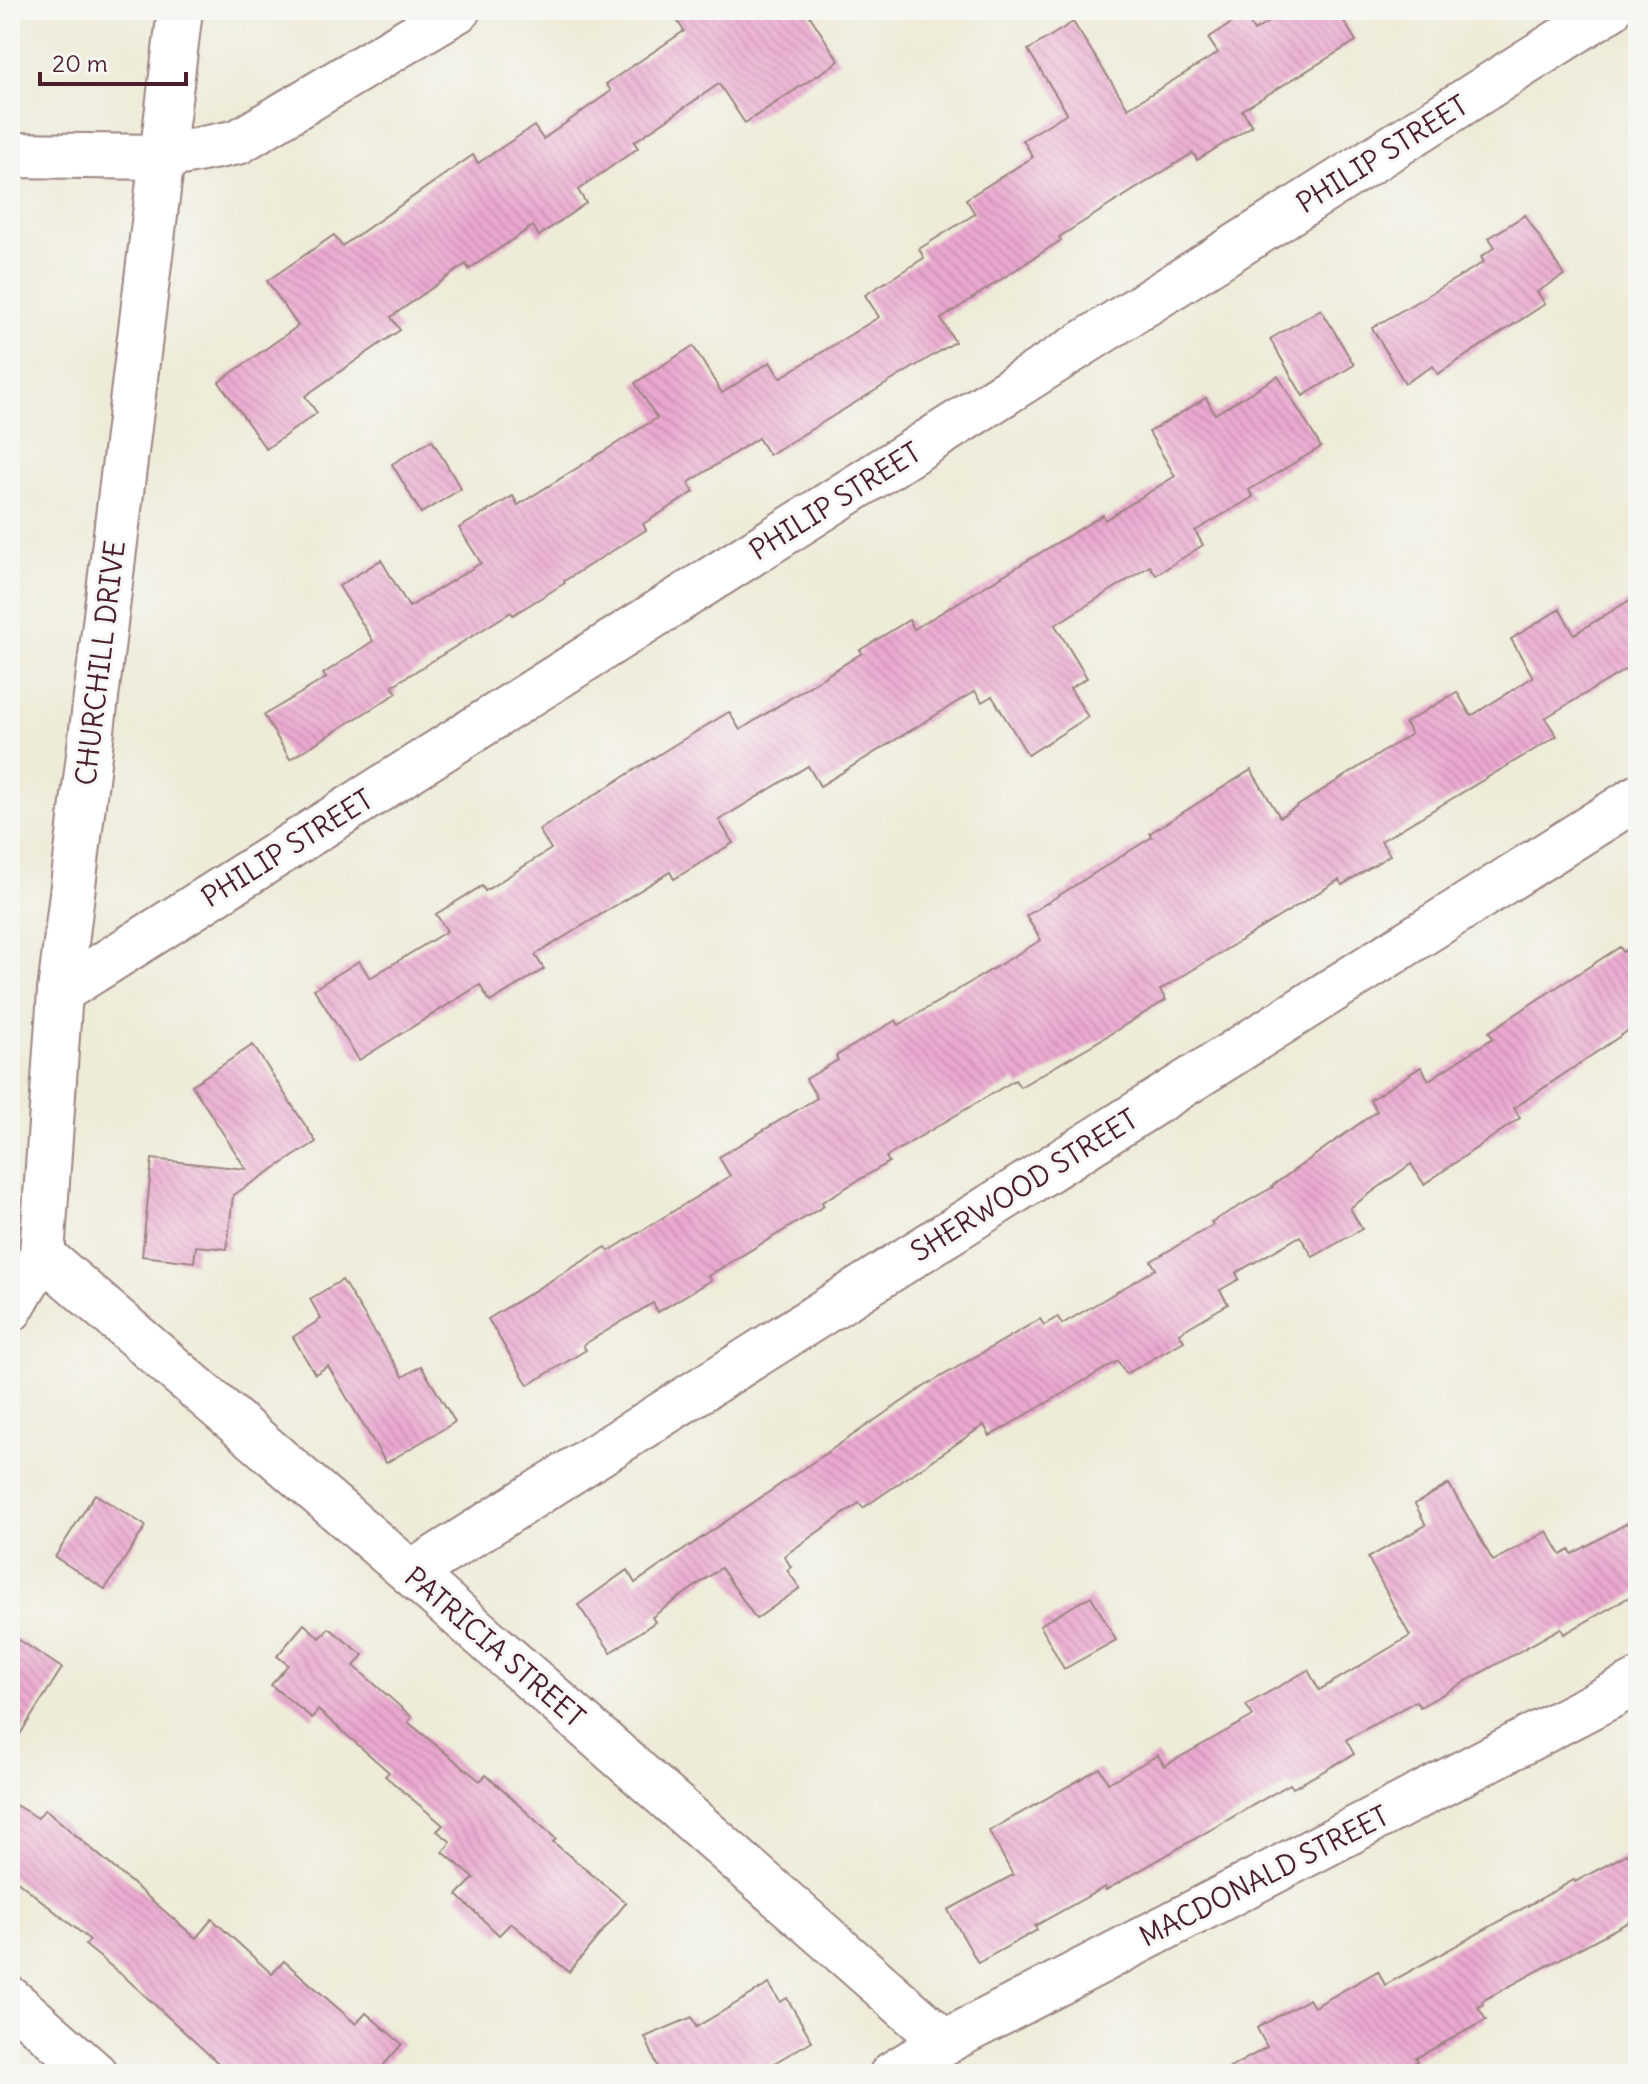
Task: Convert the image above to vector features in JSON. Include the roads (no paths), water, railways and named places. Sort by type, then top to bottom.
[{"type":"street","name":"CHURCHILL DRIVE","points":[[10,1310],[42,1255],[60,992],[180,10]]},
{"type":"street","points":[[10,155],[162,157],[238,142],[458,10]]},
{"type":"street","name":"PHILIP STREET","points":[[60,992],[1609,10]]},
{"type":"street","name":"SHERWOOD STREET","points":[[411,1573],[1638,797]]},
{"type":"street","name":"PATRICIA STREET","points":[[42,1255],[411,1573],[945,2042]]},
{"type":"street","name":"MACDONALD STREET","points":[[892,2074],[945,2042],[1638,1682]]},
{"type":"street","points":[[10,1999],[95,2074]]}]
